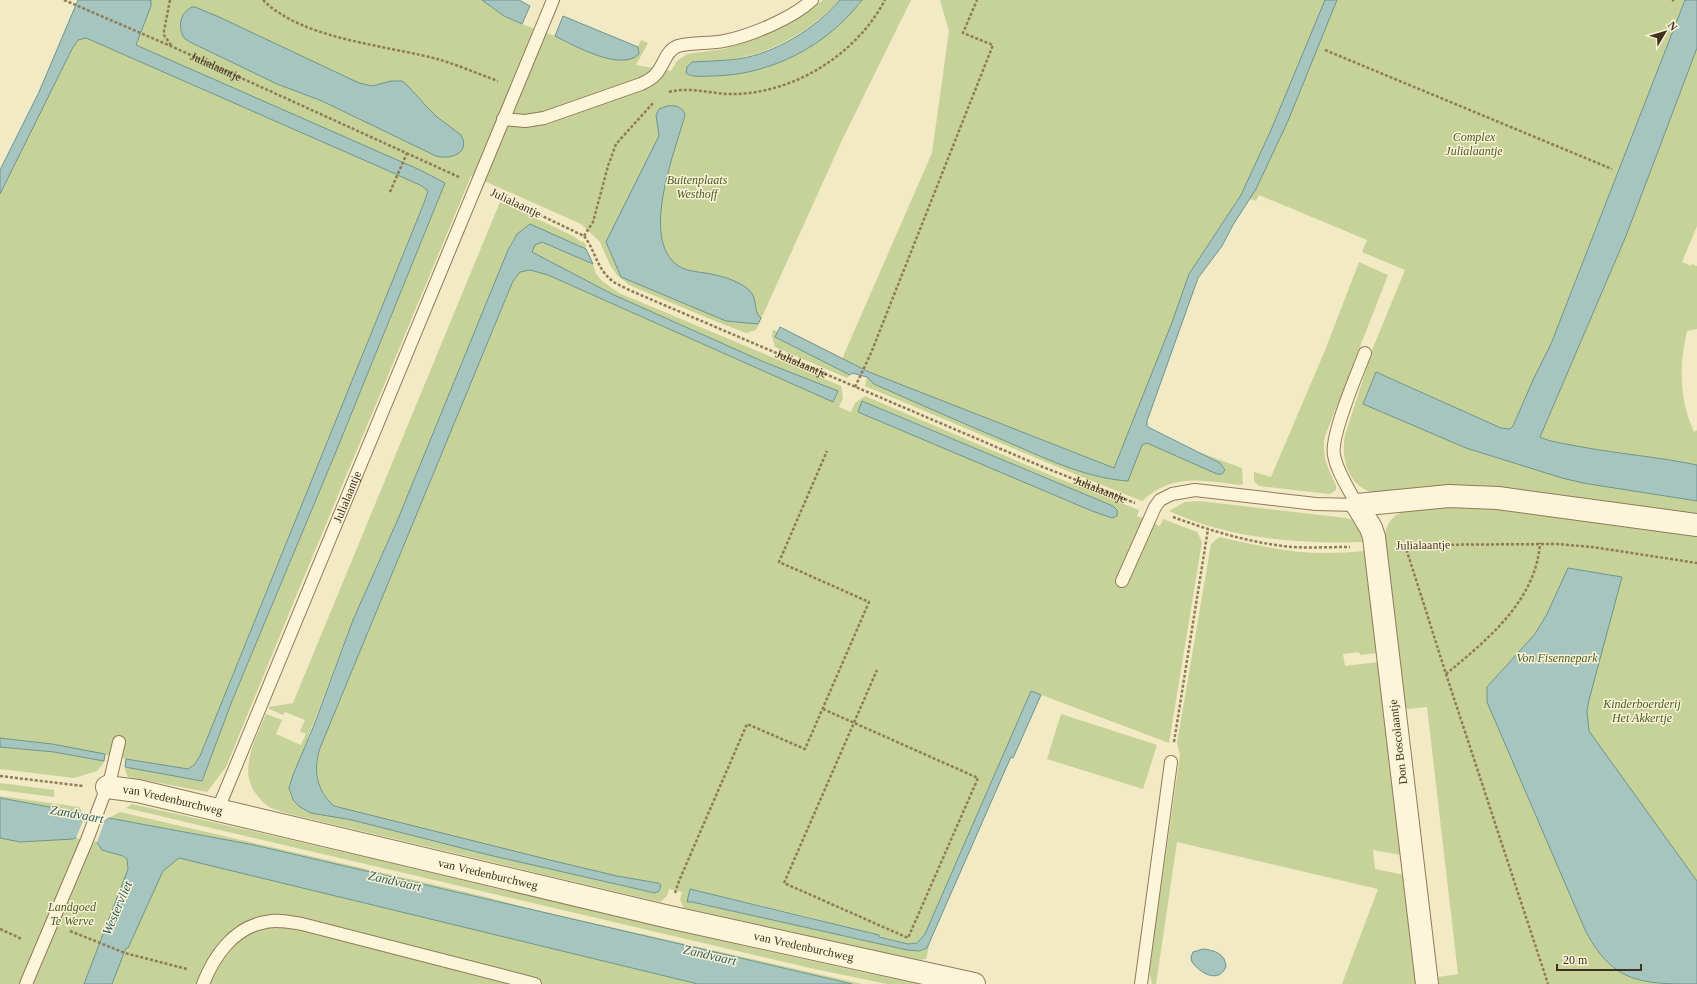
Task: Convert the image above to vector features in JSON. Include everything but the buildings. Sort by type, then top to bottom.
[{"type":"street","points":[[1357,505],[1449,496],[1472,496],[1498,498],[1697,525]]},
{"type":"street","name":"Don Boscolaantje","points":[[1357,505],[1371,528],[1374,537],[1427,984]]},
{"type":"street","name":"van Vredenburchweg","points":[[107,787],[138,791],[218,809],[669,917],[974,984]]},
{"type":"lane","name":"Julialaantje","points":[[218,809],[553,0]]},
{"type":"lane","points":[[503,119],[525,121],[544,118],[641,84],[650,80],[657,73],[671,50],[678,46],[707,44],[740,38],[799,10],[812,0]]},
{"type":"lane","points":[[1122,581],[1157,503],[1163,498],[1178,492],[1189,490],[1316,504],[1357,505],[1338,468],[1333,449],[1336,433],[1365,353]]},
{"type":"lane","points":[[26,984],[87,840],[112,776],[119,742]]},
{"type":"lane","points":[[1141,984],[1171,762]]},
{"type":"lane","points":[[205,979],[220,951],[234,938],[256,924],[276,921],[302,924],[535,984]]},
{"type":"path","name":"Julialaantje","points":[[64,0],[173,47],[476,184],[584,236],[592,247],[604,272],[610,279],[619,285],[1043,467],[1153,510],[1208,529],[1258,542],[1293,547],[1540,543],[1592,547],[1697,563]]},
{"type":"path","points":[[170,0],[164,35],[173,47]]},
{"type":"path","points":[[263,0],[270,8],[304,27],[440,60],[516,88]]},
{"type":"path","points":[[667,92],[682,89],[725,94],[750,93],[769,89],[796,80],[822,67],[850,46],[869,27],[885,0]]},
{"type":"path","points":[[856,387],[858,380],[866,366],[993,45],[963,33],[977,0]]},
{"type":"path","points":[[1325,50],[1612,169]]},
{"type":"path","points":[[584,236],[593,222],[609,162],[616,144],[657,99]]},
{"type":"path","points":[[390,192],[407,153]]},
{"type":"path","points":[[669,917],[679,881],[747,724],[805,749],[869,602],[779,562],[827,451]]},
{"type":"path","points":[[1171,762],[1208,529]]},
{"type":"path","points":[[1446,674],[1507,618],[1517,605],[1536,569],[1540,543]]},
{"type":"path","points":[[1405,545],[1548,984]]},
{"type":"path","points":[[822,709],[854,723],[978,778],[908,938],[784,883],[854,723],[877,670]]},
{"type":"path","name":"van Vredenburchweg","points":[[0,776],[65,784],[107,787]]},
{"type":"path","points":[[52,923],[125,953],[205,979]]},
{"type":"path","points":[[0,929],[41,946]]},
{"type":"green space","name":"Buitenplaats Westhoff","points":[[117,0],[508,0],[515,6],[522,24],[555,36],[565,26],[634,54],[641,40],[648,43],[636,65],[671,71],[677,61],[687,54],[724,49],[746,42],[790,23],[823,0],[840,0],[808,28],[774,47],[736,59],[693,62],[686,73],[691,76],[718,76],[738,74],[767,68],[858,6],[862,0],[911,0],[843,138],[756,330],[746,333],[629,285],[617,275],[610,265],[600,242],[581,224],[471,176],[226,767],[207,792],[128,777],[125,767],[202,781],[232,701],[335,454],[444,186],[102,37]]},
{"type":"green space","points":[[940,0],[1325,0],[1271,130],[1241,195],[1189,274],[1171,325],[1114,468],[869,372],[842,359],[932,153],[949,31]]},
{"type":"green space","name":"Complex Julialaantje","points":[[1337,0],[1685,0],[1551,344],[1513,426],[1510,429],[1501,428],[1376,372],[1363,404],[1466,448],[1583,483],[1697,501],[1697,516],[1488,486],[1440,487],[1375,493],[1363,488],[1356,483],[1351,476],[1345,460],[1345,435],[1370,355],[1405,270],[1362,252],[1367,240],[1259,195],[1256,201],[1250,199],[1288,121]]},
{"type":"green space","points":[[83,38],[382,168],[422,186],[428,191],[200,756],[194,765],[188,769],[126,759],[52,744],[0,738],[0,194],[72,49],[78,40]]},
{"type":"green space","points":[[1697,48],[1697,226],[1682,262],[1691,266],[1692,264],[1697,266],[1697,329],[1687,331],[1684,344],[1682,382],[1685,407],[1689,420],[1694,432],[1697,430],[1697,465],[1578,447],[1540,437],[1626,236]]},
{"type":"green space","points":[[500,202],[519,209],[575,237],[581,242],[583,241],[586,245],[586,249],[530,224],[514,238],[511,243],[398,519],[353,620],[290,784],[290,794],[294,802],[302,808],[322,815],[352,820],[641,890],[655,893],[659,891],[661,885],[658,883],[617,876],[553,861],[334,806],[323,793],[318,779],[317,765],[320,748],[513,281],[520,272],[530,270],[548,275],[833,402],[838,391],[764,362],[606,292],[531,252],[535,245],[542,242],[593,264],[596,274],[602,281],[619,293],[841,386],[843,398],[839,407],[851,412],[855,403],[865,396],[1050,475],[1139,510],[1137,516],[1160,526],[1163,519],[1197,532],[1202,542],[1169,743],[1031,691],[925,934],[916,943],[908,944],[805,916],[690,889],[687,902],[911,951],[923,950],[929,946],[926,959],[917,960],[684,908],[680,900],[682,892],[669,889],[667,896],[660,902],[271,808],[260,799],[251,785],[248,765],[250,754],[266,714],[282,720],[276,734],[301,745],[306,734],[300,731],[305,720],[285,712],[283,715],[269,709],[269,707],[293,703]],"holes":[[[863,401],[1113,506],[1117,510],[1117,516],[1092,511],[858,412]]]},
{"type":"green space","points":[[1359,262],[1388,275],[1325,436],[1325,456],[1336,485],[1336,490],[1330,494],[1259,486],[1254,481],[1254,472],[1271,477],[1326,348]]},
{"type":"green space","points":[[773,330],[778,332],[775,337],[850,375],[847,378],[775,347],[772,336]]},
{"type":"green space","points":[[867,377],[874,384],[1031,452],[1058,463],[1102,477],[1139,450],[1142,445],[1147,443],[1222,474],[1225,470],[1222,465],[1201,453],[1242,468],[1243,484],[1240,485],[1201,480],[1176,482],[1153,492],[1142,501],[865,386]]},
{"type":"green space","points":[[1199,501],[1346,518],[1350,519],[1356,524],[1360,530],[1364,542],[1315,542],[1265,538],[1216,528],[1169,511],[1185,502]]},
{"type":"green space","name":"Von Fisennepark","points":[[1452,505],[1503,509],[1697,537],[1697,984],[1439,984],[1438,977],[1458,974],[1427,707],[1407,709],[1404,698],[1385,534],[1387,526],[1397,515],[1404,511]]},
{"type":"green space","points":[[1219,537],[1259,546],[1299,552],[1331,553],[1366,551],[1378,653],[1360,655],[1359,652],[1343,654],[1345,666],[1379,662],[1401,855],[1373,850],[1375,869],[1404,875],[1416,984],[1342,984],[1378,889],[1177,842],[1156,984],[1152,984],[1149,971],[1180,755],[1177,743],[1211,544]]},
{"type":"green space","points":[[1061,714],[1157,745],[1143,789],[1047,759]]},
{"type":"green space","points":[[0,747],[54,752],[104,761],[97,771],[74,778],[0,769]]},
{"type":"green space","points":[[0,783],[54,790],[54,797],[0,790]]},
{"type":"green space","points":[[0,796],[79,807],[83,813],[0,798]]},
{"type":"green space","points":[[132,804],[721,941],[918,984],[887,984],[810,968],[126,808]]},
{"type":"green space","points":[[120,812],[474,894],[540,911],[862,984],[852,984],[254,845],[109,818]]},
{"type":"green space","name":"Landgoed Te Werve","points":[[77,837],[96,842],[127,859],[179,858],[698,984],[0,984],[0,838],[20,842]]},
{"type":"water","points":[[78,0],[151,0],[151,6],[136,45],[420,170],[445,183],[335,454],[232,701],[202,781],[125,767],[126,759],[188,769],[194,765],[200,756],[428,191],[422,186],[382,168],[86,38],[78,40],[72,49],[0,194],[0,170],[39,92]]},
{"type":"water","points":[[482,0],[519,0],[530,6],[522,24],[504,16]]},
{"type":"water","points":[[840,0],[862,0],[832,31],[815,44],[796,55],[776,64],[735,74],[692,76],[686,73],[687,67],[692,62],[738,59],[752,56],[780,45],[807,30],[819,21]]},
{"type":"water","points":[[1325,0],[1337,0],[1288,121],[1256,189],[1233,225],[1222,246],[1198,278],[1147,421],[1147,426],[1150,428],[1220,463],[1225,470],[1222,474],[1217,474],[1147,443],[1142,445],[1128,481],[1096,476],[1049,460],[874,384],[867,377],[852,373],[850,375],[775,337],[780,327],[869,372],[1114,468],[1171,325],[1189,274],[1241,195],[1271,130]]},
{"type":"water","points":[[1685,0],[1697,0],[1697,48],[1626,236],[1540,437],[1555,442],[1582,447],[1697,465],[1697,501],[1583,483],[1562,478],[1466,448],[1363,404],[1376,372],[1501,428],[1510,429],[1513,426],[1551,344]]},
{"type":"water","points":[[192,7],[219,17],[359,83],[372,86],[391,81],[402,81],[437,117],[461,135],[463,146],[461,151],[458,154],[448,157],[436,156],[322,101],[277,84],[190,42],[184,38],[180,25],[184,13]]},
{"type":"water","points":[[563,16],[638,47],[639,54],[631,59],[610,59],[586,51],[555,36]]},
{"type":"water","points":[[667,106],[675,106],[680,108],[685,115],[674,151],[663,197],[661,219],[662,240],[669,256],[682,268],[728,278],[748,289],[755,300],[758,315],[761,318],[758,324],[726,321],[621,277],[606,242],[659,136],[656,115],[659,109]]},
{"type":"water","points":[[530,224],[586,249],[593,264],[542,242],[535,245],[532,252],[614,295],[764,362],[838,391],[833,402],[548,275],[530,270],[520,272],[513,281],[320,748],[317,764],[318,779],[323,793],[334,806],[617,876],[658,883],[661,885],[659,891],[655,893],[489,855],[352,820],[311,813],[300,807],[293,800],[289,788],[353,620],[398,519],[508,250],[517,234]]},
{"type":"water","points":[[862,401],[1113,506],[1117,510],[1117,516],[1112,518],[1092,511],[858,412]]},
{"type":"water","points":[[1568,568],[1622,577],[1589,700],[1587,711],[1589,731],[1697,881],[1697,984],[1661,983],[1632,978],[1619,971],[1608,962],[1597,949],[1586,932],[1487,702],[1487,687],[1535,634],[1547,614]]},
{"type":"water","points":[[1031,691],[1041,695],[1013,758],[1011,757],[1010,759],[927,948],[919,951],[907,950],[687,902],[690,889],[879,935],[879,937],[908,944],[917,943],[925,934]]},
{"type":"water","points":[[0,738],[52,744],[105,754],[104,761],[54,752],[0,747]]},
{"type":"water","points":[[0,798],[83,813],[86,816],[105,821],[109,818],[254,845],[852,984],[698,984],[179,858],[163,871],[128,948],[126,948],[112,984],[84,984],[128,869],[127,859],[123,856],[102,850],[96,841],[77,837],[73,839],[20,842],[0,838]]},
{"type":"water","points":[[1203,949],[1211,950],[1222,956],[1226,967],[1223,972],[1214,976],[1209,975],[1195,966],[1191,957],[1193,952]]},
{"type":"pier","points":[[85,816],[105,820],[97,842],[76,838]]},
{"type":"park label","name":"Kinderboerderij Het Akkertje","points":[[1642,711]]},
{"type":"water label","name":"Zandvaart","points":[[77,814]]},
{"type":"water label","name":"Zandvaart","points":[[395,881]]},
{"type":"water label","name":"Westervliet","points":[[117,908]]},
{"type":"water label","name":"Zandvaart","points":[[710,955]]}]
